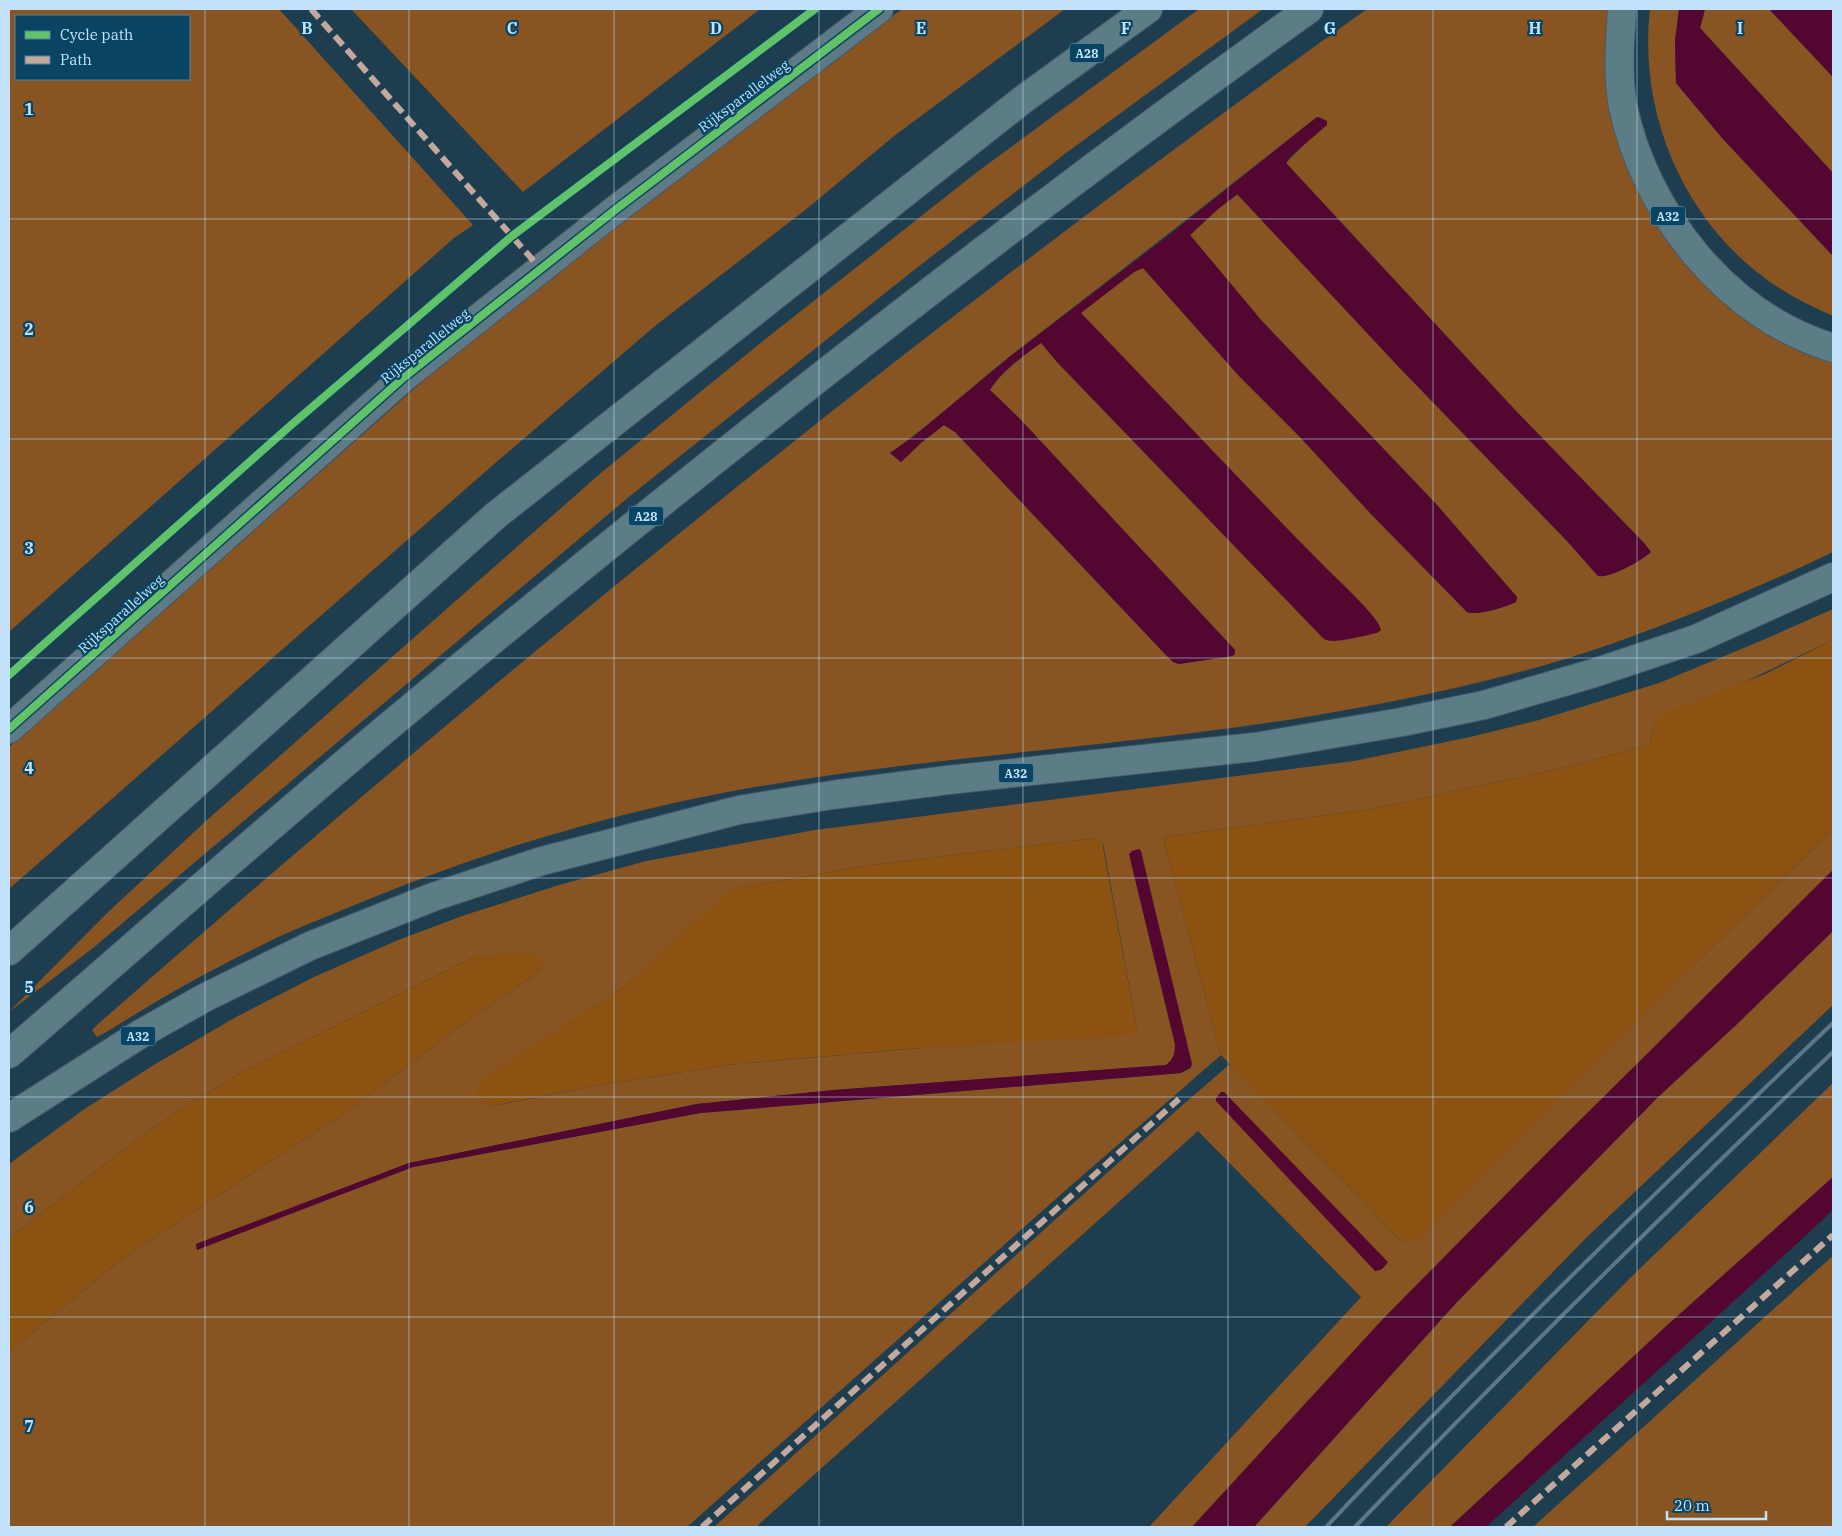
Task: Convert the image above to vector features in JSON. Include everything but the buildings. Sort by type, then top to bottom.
[{"type":"highway","name":"A28","points":[[9,951],[495,516],[1025,98],[1148,9]]},
{"type":"highway","name":"A28","points":[[9,1054],[382,733],[602,551],[836,364],[1032,213],[1178,103],[1308,9]]},
{"type":"highway","name":"A32","points":[[1622,9],[1618,58],[1623,107],[1636,151],[1660,205],[1691,251],[1736,295],[1762,314],[1788,329],[1833,348]]},
{"type":"highway","name":"A32","points":[[9,1118],[142,1033],[198,1001],[310,946],[433,897],[542,861],[739,810],[948,780],[1256,747],[1402,722],[1484,705],[1592,674],[1696,639],[1833,577]]},
{"type":"street","name":"Rijksparallelweg","points":[[9,730],[404,378],[615,210],[880,9]]},
{"type":"shaded area","points":[[9,9],[279,9],[473,225],[454,238],[9,632]]},
{"type":"shaded area","points":[[351,9],[760,9],[523,192]]},
{"type":"shaded area","points":[[902,9],[1065,9],[894,136],[809,207],[655,326],[493,465],[9,889],[9,747],[440,366],[674,179]]},
{"type":"shaded area","points":[[1199,9],[1263,9],[1066,153],[914,270],[630,496],[93,948],[9,1012],[106,914],[207,820],[602,472],[758,345],[977,172]]},
{"type":"shaded area","points":[[1367,9],[1611,9],[1655,212],[1833,358],[1833,552],[1725,600],[1614,643],[1503,677],[1465,686],[1312,716],[1231,728],[823,776],[742,790],[622,815],[469,861],[298,928],[203,975],[97,1037],[92,1030],[98,1024],[406,759],[562,629],[879,374],[1202,128]],"holes":[[[1319,117],[1327,121],[1286,163],[1515,410],[1651,552],[1618,572],[1598,576],[1568,542],[1396,364],[1238,194],[1218,209],[1190,235],[1261,320],[1436,504],[1517,597],[1516,602],[1499,608],[1478,613],[1467,612],[1240,377],[1143,268],[1134,272],[1080,313],[1273,514],[1324,639],[1057,362],[1041,342],[1007,370],[990,390],[1020,419],[1235,650],[1235,654],[1232,656],[1179,664],[1173,662],[1165,654],[955,432],[944,425],[901,462],[890,453],[1014,353],[1309,123]]]},
{"type":"shaded area","points":[[1650,9],[1679,9],[1675,41],[1676,83],[1723,139],[1833,256],[1833,316],[1802,302],[1780,289],[1742,259],[1715,230],[1692,198],[1674,163],[1660,126],[1652,88],[1648,48]]},
{"type":"shaded area","points":[[1679,9],[1705,9],[1700,28],[1833,173],[1833,256],[1723,139],[1676,83],[1675,41]]},
{"type":"shaded area","points":[[1705,9],[1769,9],[1833,77],[1833,173],[1700,28]]},
{"type":"shaded area","points":[[1769,9],[1833,9],[1833,77]]},
{"type":"shaded area","points":[[1317,117],[1327,121],[1327,125],[1291,156],[1286,163],[1515,410],[1651,552],[1618,572],[1598,576],[1568,542],[1396,364],[1237,194],[1190,235],[1261,320],[1436,504],[1517,597],[1516,602],[1499,608],[1478,613],[1467,612],[1240,377],[1143,268],[1134,272],[1081,313],[1264,505],[1357,599],[1379,624],[1381,630],[1377,633],[1342,640],[1329,641],[1324,639],[1057,362],[1041,343],[1006,370],[990,390],[1020,419],[1235,650],[1235,654],[1232,656],[1179,664],[1173,662],[1165,654],[955,432],[944,425],[901,462],[890,453],[913,437],[1012,355],[1169,235]]},
{"type":"shaded area","points":[[1833,609],[1833,640],[1654,725],[1650,744],[1576,765],[1372,809],[1163,837],[1221,1055],[1067,1189],[687,1527],[9,1527],[9,1352],[123,1258],[354,1107],[463,1024],[536,974],[544,964],[474,957],[237,1075],[155,1126],[9,1238],[9,1164],[83,1110],[157,1063],[236,1017],[314,977],[398,940],[465,915],[559,885],[646,861],[815,830],[1354,761],[1470,737],[1539,720],[1659,683]],"holes":[[[1096,838],[1103,843],[1137,1029],[728,1065],[583,1088],[494,1106],[481,1101],[480,1082],[629,983],[732,889],[871,865]],[[1129,854],[1191,1068],[1181,1073],[700,1113],[413,1167],[197,1249],[196,1244],[409,1163],[697,1104],[834,1090],[1166,1065],[1174,1056],[1175,1044]]]},
{"type":"shaded area","points":[[1833,640],[1833,830],[1671,987],[1417,1240],[1402,1242],[1221,1055],[1163,837],[1372,809],[1576,765],[1650,744],[1654,725],[1663,714],[1765,674]]},
{"type":"shaded area","points":[[1833,830],[1833,870],[1553,1147],[1383,1319],[1192,1527],[1149,1527],[1361,1297],[1198,1131],[756,1527],[714,1527],[1230,1064],[1402,1242],[1671,987]]},
{"type":"shaded area","points":[[1096,838],[1103,843],[1137,1029],[1133,1035],[908,1049],[728,1065],[583,1088],[493,1106],[481,1101],[477,1093],[480,1082],[496,1070],[629,983],[731,889],[871,865]]},
{"type":"shaded area","points":[[1139,849],[1192,1064],[1191,1067],[1181,1073],[700,1113],[413,1167],[197,1250],[196,1244],[409,1163],[697,1104],[834,1090],[1166,1065],[1174,1056],[1175,1044],[1129,854]]},
{"type":"shaded area","points":[[1833,870],[1833,931],[1657,1098],[1456,1303],[1254,1527],[1192,1527],[1383,1319],[1553,1147]]},
{"type":"shaded area","points":[[1833,931],[1833,1005],[1587,1237],[1305,1527],[1254,1527],[1456,1303],[1657,1098]]},
{"type":"shaded area","points":[[519,953],[532,954],[542,959],[544,964],[536,974],[463,1024],[354,1107],[123,1258],[9,1352],[9,1238],[155,1126],[237,1075],[474,957]]},
{"type":"shaded area","points":[[1833,1083],[1833,1177],[1662,1330],[1450,1527],[1386,1527],[1630,1278]]},
{"type":"shaded area","points":[[1221,1092],[1224,1092],[1388,1262],[1383,1268],[1375,1271],[1216,1101]]},
{"type":"shaded area","points":[[1833,1177],[1833,1210],[1802,1239],[1486,1527],[1450,1527],[1662,1330]]},
{"type":"shaded area","points":[[1833,1256],[1833,1527],[1533,1527],[1819,1268]]},
{"type":"railway","points":[[1326,1527],[1387,1462],[1576,1272],[1833,1023]]},
{"type":"railway","points":[[1355,1527],[1591,1287],[1833,1052]]},
{"type":"marked path","points":[[311,9],[540,268]]},
{"type":"marked path","points":[[702,1527],[1179,1099]]},
{"type":"marked path","points":[[1506,1527],[1833,1235]]},
{"type":"cycle path","points":[[9,675],[290,426],[512,236],[815,9]]},
{"type":"cycle path","points":[[9,729],[403,378],[615,210],[879,9]]}]
